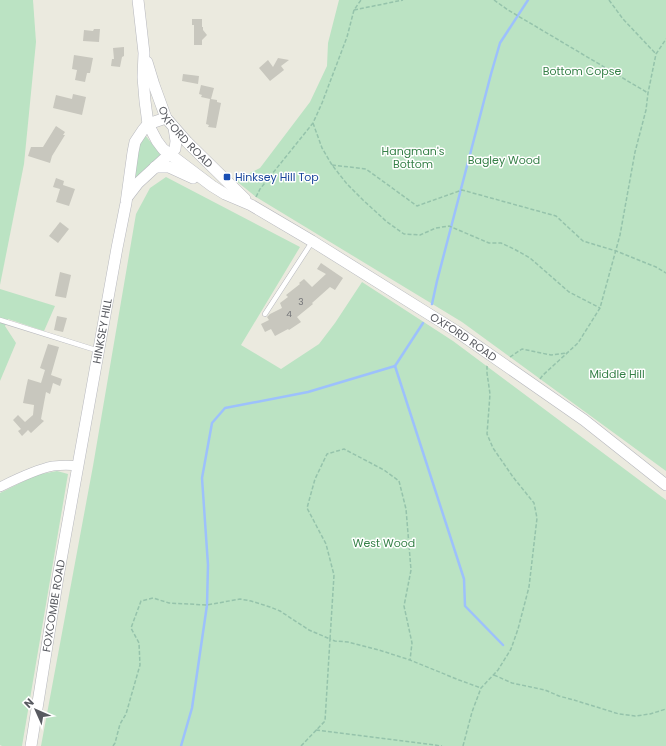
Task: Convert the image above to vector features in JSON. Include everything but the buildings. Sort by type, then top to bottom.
[{"type":"street","points":[[138,0],[144,53]]},
{"type":"street","name":"OXFORD ROAD","points":[[144,53],[144,101],[148,124],[157,141],[170,154],[212,186]]},
{"type":"street","name":"OXFORD ROAD","points":[[144,53],[166,118],[217,173],[251,205]]},
{"type":"street","points":[[148,124],[166,118]]},
{"type":"street","name":"HINKSEY HILL","points":[[78,466],[127,197],[135,142],[148,124]]},
{"type":"street","points":[[170,154],[175,149],[176,141],[174,128]]},
{"type":"street","name":"HINKSEY HILL","points":[[127,197],[138,182],[170,154]]},
{"type":"street","name":"OXFORD ROAD","points":[[155,167],[169,167],[212,186],[251,205],[312,241],[456,331],[584,420],[666,485]]},
{"type":"street","points":[[0,487],[48,467],[67,465],[78,466]]},
{"type":"street","name":"FOXCOMBE ROAD","points":[[31,746],[58,577],[78,466]]},
{"type":"lane","points":[[265,314],[312,241]]},
{"type":"lane","points":[[0,320],[99,351]]},
{"type":"path","points":[[251,205],[260,189],[313,123],[347,37],[354,10],[361,0]]},
{"type":"path","points":[[354,10],[403,0]]},
{"type":"path","points":[[494,0],[508,10],[648,93]]},
{"type":"path","points":[[609,0],[623,19],[656,54]]},
{"type":"path","points":[[540,379],[578,343],[600,308],[620,235],[635,152],[646,110],[656,54],[666,39]]},
{"type":"path","points":[[313,123],[322,148],[332,165],[347,184],[387,222],[404,234],[420,235],[436,228],[449,226],[489,243],[501,243],[530,258],[569,292],[600,308]]},
{"type":"path","points":[[332,165],[366,169],[417,206],[462,190],[556,216],[583,241],[656,267],[666,273]]},
{"type":"path","points":[[510,357],[522,349],[551,355],[567,353]]},
{"type":"path","points":[[463,746],[472,712],[481,688],[498,670],[511,649],[518,629],[529,587],[537,518],[534,504],[493,448],[487,434],[490,394],[487,366],[493,357]]},
{"type":"path","points":[[301,746],[325,721],[334,575],[326,544],[307,508],[315,479],[327,454],[344,449],[384,470],[399,481],[406,509],[411,570],[404,606],[412,643],[410,660]]},
{"type":"path","points":[[113,746],[120,724],[126,714],[140,665],[139,644],[131,628],[141,601],[153,598],[169,603],[207,605],[240,599],[270,607],[280,611],[309,630],[335,641],[348,642],[379,650],[410,660],[481,688]]},
{"type":"path","points":[[494,675],[512,683],[545,690],[559,696],[619,714],[635,716],[650,714],[666,709]]},
{"type":"path","points":[[316,730],[442,746]]},
{"type":"green space","points":[[0,0],[33,0],[36,42],[24,164],[0,285]]},
{"type":"green space","name":"Hangman's Bottom","points":[[339,0],[666,0],[666,471],[462,322],[256,197],[235,180],[260,168],[310,102],[327,66],[328,43]]},
{"type":"green space","points":[[145,135],[162,156],[138,178],[134,178],[138,147]]},
{"type":"green space","name":"West Wood","points":[[166,177],[300,247],[241,345],[281,369],[319,344],[362,282],[453,341],[666,500],[666,746],[41,746],[93,466],[136,214],[150,188]]},
{"type":"green space","points":[[0,289],[55,306],[44,331],[8,319],[5,326],[16,343],[0,381]]},
{"type":"green space","points":[[57,471],[68,474],[22,746],[2,746],[0,745],[0,493],[36,475]]},
{"type":"waterway","points":[[432,304],[500,43],[528,0]]},
{"type":"waterway","points":[[423,323],[395,366],[464,579],[465,606],[503,645]]},
{"type":"waterway","points":[[181,746],[192,708],[207,605],[208,565],[202,478],[212,423],[225,408],[308,392],[395,366]]},
{"type":"place","name":"Hinksey Hill Top","points":[[227,177]]},
{"type":"park label","name":"Bottom Copse","points":[[582,71]]},
{"type":"park label","name":"Bagley Wood","points":[[504,160]]},
{"type":"park label","name":"Middle Hill","points":[[617,374]]}]
